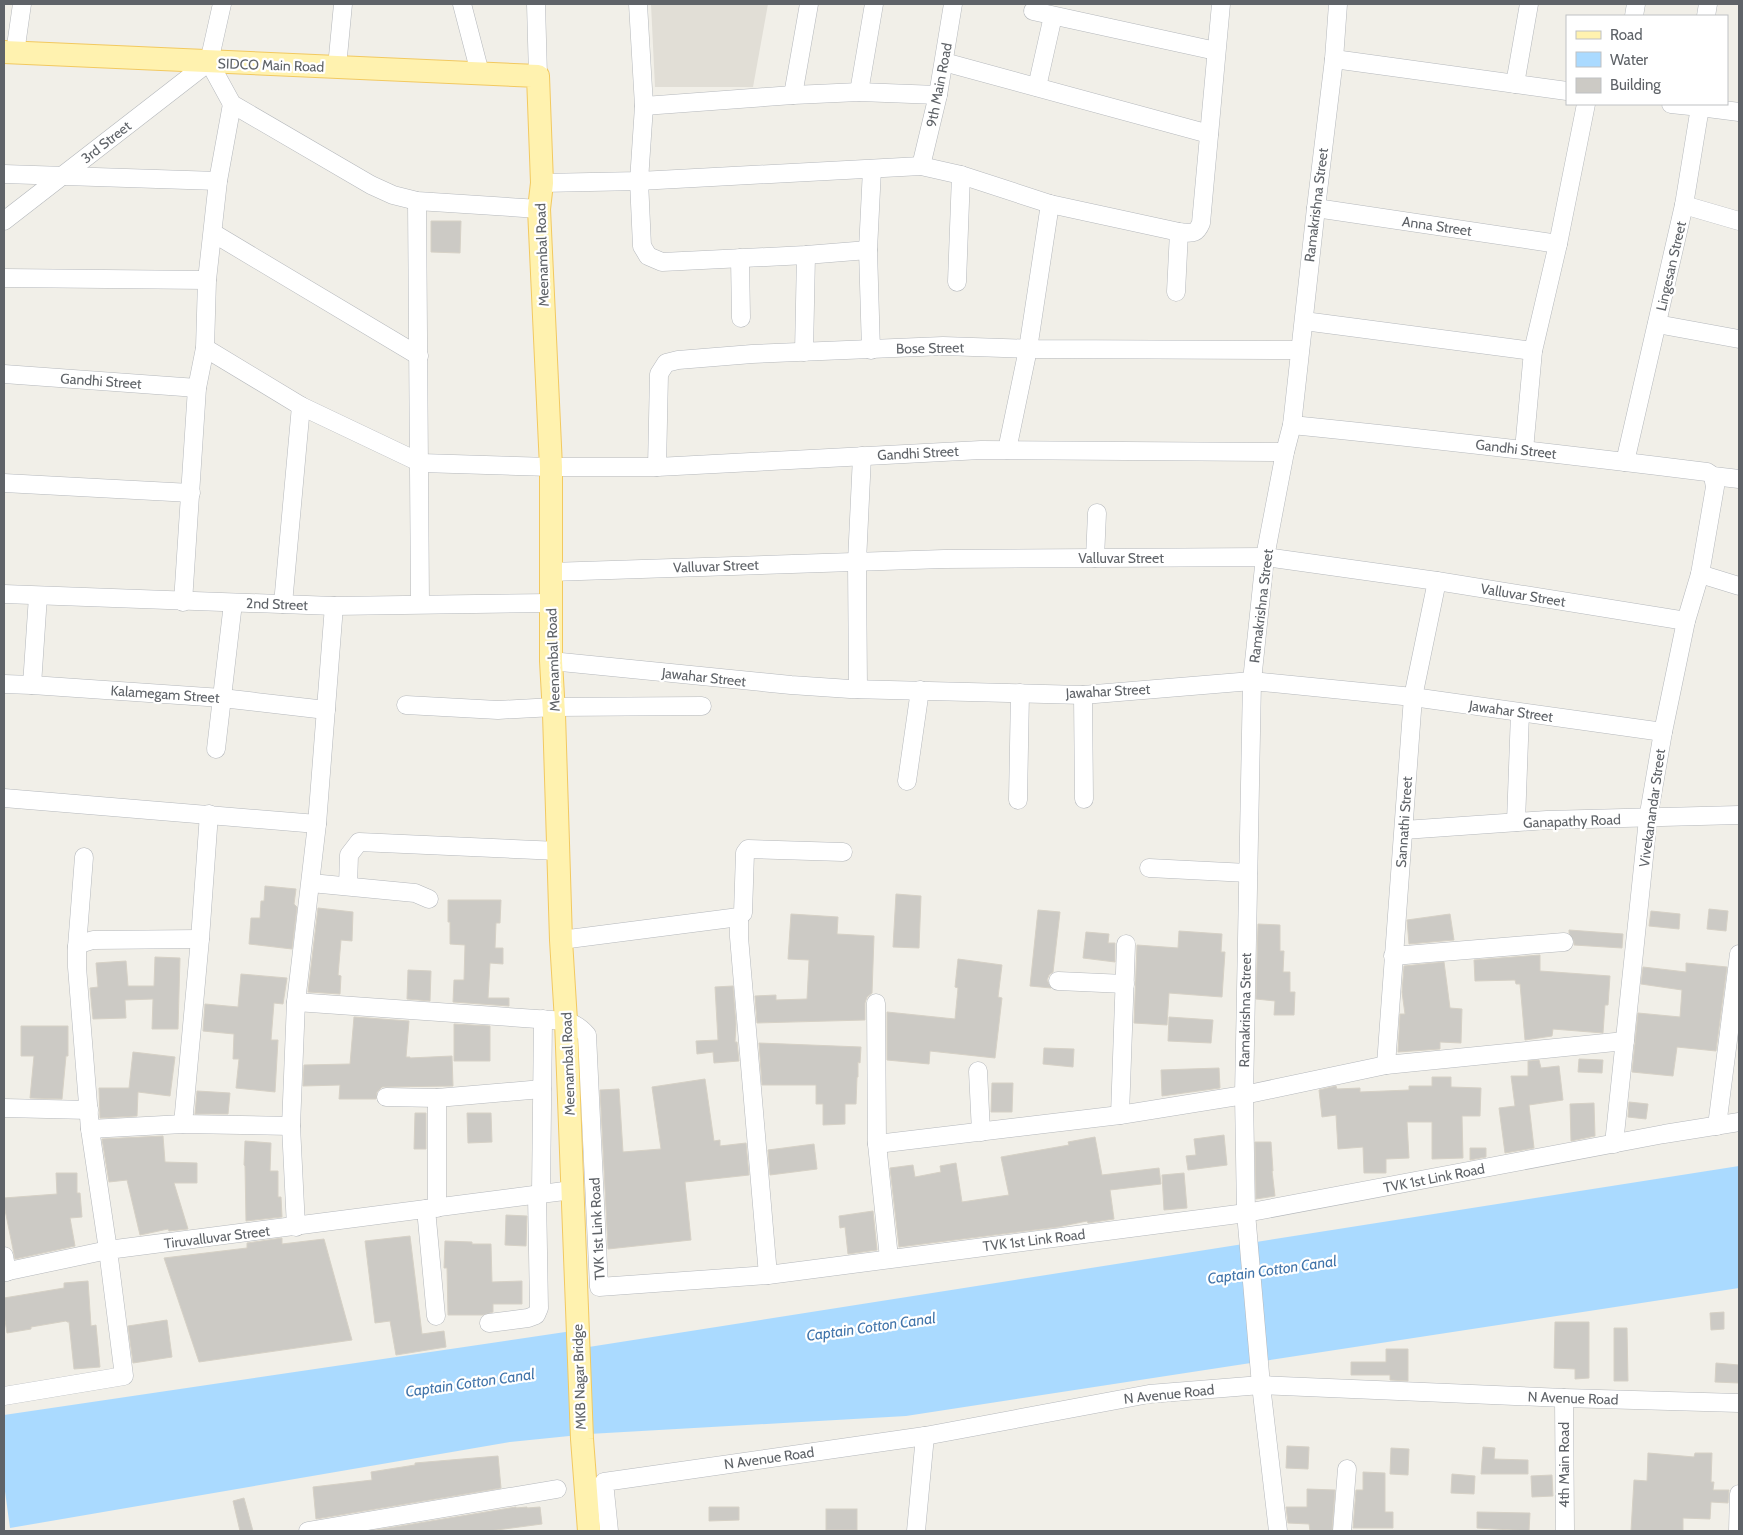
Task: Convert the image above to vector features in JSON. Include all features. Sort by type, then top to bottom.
[{"type":"main road","name":"SIDCO Main Road","points":[[10,52],[538,76]]},
{"type":"main road","name":"Meenambal Road","points":[[538,76],[542,183],[539,209],[551,467],[551,661],[577,1316]]},
{"type":"main road","name":"MKB Nagar Bridge","points":[[577,1316],[582,1439],[589,1531]]},
{"type":"street","points":[[10,52],[22,4]]},
{"type":"street","points":[[222,4],[209,62],[232,104],[371,185],[393,195],[417,201],[539,209]]},
{"type":"street","points":[[337,68],[343,4]]},
{"type":"street","points":[[462,4],[480,74]]},
{"type":"street","name":"Meenambal Road","points":[[536,4],[538,76]]},
{"type":"street","points":[[638,4],[644,106],[639,180],[642,246],[648,256],[662,262],[868,250]]},
{"type":"street","points":[[793,94],[809,4]]},
{"type":"street","points":[[859,92],[874,4]]},
{"type":"street","name":"9th Main Road","points":[[921,166],[938,95],[954,4]]},
{"type":"street","points":[[542,183],[921,166],[961,175],[1050,204],[1179,232],[1192,233],[1198,230],[1202,223],[1220,4]]},
{"type":"street","name":"Ramakrishna Street","points":[[1278,1531],[1261,1385],[1246,1213],[1244,1095],[1252,681],[1265,558],[1292,425],[1334,59],[1338,4]]},
{"type":"street","points":[[1515,84],[1529,4]]},
{"type":"street","points":[[1033,11],[1216,51]]},
{"type":"street","points":[[1037,87],[1053,16]]},
{"type":"street","points":[[1334,59],[1566,91]]},
{"type":"street","name":"3rd Street","points":[[4,221],[209,62]]},
{"type":"street","points":[[944,62],[1209,134]]},
{"type":"street","points":[[644,106],[793,94],[859,92],[938,95]]},
{"type":"street","points":[[183,602],[198,388],[205,348],[207,280],[218,181],[232,104]]},
{"type":"street","points":[[1524,450],[1533,351],[1558,244],[1586,105]]},
{"type":"street","points":[[1694,106],[1739,112]]},
{"type":"street","name":"Lingesan Street","points":[[1625,462],[1684,206],[1694,106]]},
{"type":"street","points":[[871,350],[868,250],[872,169]]},
{"type":"street","points":[[4,174],[218,181]]},
{"type":"street","points":[[956,282],[961,175]]},
{"type":"street","points":[[417,201],[421,463],[420,604]]},
{"type":"street","points":[[1006,450],[1028,349],[1050,204]]},
{"type":"street","points":[[1684,206],[1739,221]]},
{"type":"street","name":"Anna Street","points":[[1316,208],[1558,244]]},
{"type":"street","points":[[1176,292],[1179,232]]},
{"type":"street","points":[[213,233],[419,356]]},
{"type":"street","points":[[804,352],[806,255]]},
{"type":"street","points":[[740,258],[741,318]]},
{"type":"street","points":[[4,278],[207,280]]},
{"type":"street","points":[[1304,321],[1533,351]]},
{"type":"street","points":[[1657,324],[1739,339]]},
{"type":"street","name":"Bose Street","points":[[657,467],[660,374],[666,363],[678,360],[752,354],[943,346],[1028,349],[1300,350]]},
{"type":"street","points":[[205,348],[301,406],[421,463]]},
{"type":"street","name":"Gandhi Street","points":[[4,374],[198,388]]},
{"type":"street","points":[[283,604],[301,406]]},
{"type":"street","name":"Gandhi Street","points":[[1292,425],[1625,462],[1707,472],[1713,476],[1739,479]]},
{"type":"street","name":"Gandhi Street","points":[[421,463],[551,467],[657,467],[1006,450],[1285,452]]},
{"type":"street","points":[[858,689],[857,562],[862,456]]},
{"type":"street","name":"Vivekanandar Street","points":[[1614,1144],[1648,819],[1663,732],[1686,621],[1700,574],[1715,487],[1713,476]]},
{"type":"street","points":[[4,484],[192,493]]},
{"type":"street","points":[[1095,558],[1097,513]]},
{"type":"street","name":"Valluvar Street","points":[[550,572],[944,558],[1265,558],[1437,581],[1686,621]]},
{"type":"street","points":[[1700,574],[1739,586]]},
{"type":"street","name":"Sannathi Street","points":[[1386,1065],[1413,697],[1437,581]]},
{"type":"street","name":"2nd Street","points":[[4,594],[334,606],[551,603]]},
{"type":"street","points":[[32,685],[38,596]]},
{"type":"street","points":[[216,749],[233,603]]},
{"type":"street","points":[[296,1227],[291,1126],[296,1002],[317,824],[334,606]]},
{"type":"street","name":"Jawahar Street","points":[[551,661],[791,685],[858,689],[1083,694],[1252,681],[1413,697],[1663,732]]},
{"type":"street","name":"Kalamegam Street","points":[[4,684],[222,698],[326,710]]},
{"type":"street","points":[[907,781],[920,690]]},
{"type":"street","points":[[1018,800],[1020,693]]},
{"type":"street","points":[[1083,694],[1084,799]]},
{"type":"street","points":[[406,705],[498,710],[554,707],[702,706]]},
{"type":"street","points":[[1516,822],[1520,713]]},
{"type":"street","points":[[4,798],[317,824]]},
{"type":"street","points":[[183,1124],[209,814]]},
{"type":"street","name":"Ganapathy Road","points":[[1404,830],[1516,822],[1739,815]]},
{"type":"street","points":[[348,886],[349,855],[359,842],[559,851]]},
{"type":"street","points":[[561,940],[739,917],[743,913],[745,853],[748,849],[843,852]]},
{"type":"street","points":[[4,1396],[124,1376],[90,1129],[76,967],[84,857]]},
{"type":"street","points":[[1149,868],[1248,873]]},
{"type":"street","points":[[310,883],[415,893],[429,899]]},
{"type":"street","points":[[739,917],[739,937],[768,1275]]},
{"type":"street","points":[[77,947],[93,940],[200,939]]},
{"type":"street","points":[[1393,956],[1564,942]]},
{"type":"street","points":[[1120,1116],[1126,944]]},
{"type":"street","points":[[1717,1126],[1739,954]]},
{"type":"street","points":[[1058,981],[1125,984]]},
{"type":"street","points":[[296,1002],[566,1021]]},
{"type":"street","points":[[876,1003],[877,1144],[889,1258]]},
{"type":"street","points":[[489,1323],[528,1318],[536,1315],[539,1308],[539,1194],[543,1019]]},
{"type":"street","name":"TVK 1st Link Road","points":[[566,1021],[576,1024],[586,1036],[599,1287],[768,1275],[1246,1213],[1664,1134],[1739,1122]]},
{"type":"street","points":[[877,1144],[1120,1116],[1244,1095],[1386,1065],[1625,1041]]},
{"type":"street","points":[[978,1070],[981,1132]]},
{"type":"street","points":[[386,1097],[437,1098],[542,1089]]},
{"type":"street","points":[[436,1316],[432,1209],[437,1098]]},
{"type":"street","points":[[4,1108],[89,1110]]},
{"type":"street","points":[[90,1129],[183,1124],[291,1126]]},
{"type":"street","name":"Tiruvalluvar Street","points":[[5,1267],[108,1250],[572,1190]]},
{"type":"street","name":"N Avenue Road","points":[[609,1531],[604,1482],[925,1436],[1149,1394],[1261,1385],[1564,1398],[1739,1403]]},
{"type":"street","name":"4th Main Road","points":[[1564,1398],[1565,1531]]},
{"type":"street","points":[[916,1531],[925,1436]]},
{"type":"street","points":[[1342,1531],[1347,1469]]},
{"type":"street","points":[[313,1530],[557,1489]]},
{"type":"street","points":[[1738,1531],[1739,1494]]},
{"type":"shaded area","points":[[651,4],[768,4],[753,87],[655,87]]},
{"type":"water","name":"Captain Cotton Canal","points":[[1739,1166],[1739,1288],[906,1416],[589,1434],[510,1442],[10,1528],[4,1484],[4,1415],[572,1331],[576,1349]]},
{"type":"building","points":[[431,221],[461,221],[460,253],[431,252]]},
{"type":"building","points":[[265,886],[296,889],[294,904],[297,907],[292,949],[249,944],[251,918],[260,918],[261,901],[264,901]]},
{"type":"building","points":[[896,894],[921,896],[919,948],[893,947]]},
{"type":"building","points":[[448,900],[501,900],[500,923],[496,923],[495,948],[503,948],[503,964],[490,963],[488,998],[509,998],[509,1006],[453,1002],[454,980],[464,980],[465,945],[450,944]]},
{"type":"building","points":[[318,908],[353,912],[352,941],[341,940],[338,975],[341,976],[340,994],[308,992]]},
{"type":"building","points":[[1709,909],[1728,911],[1726,931],[1707,929]]},
{"type":"building","points":[[1038,910],[1060,912],[1053,972],[1047,980],[1051,988],[1030,986]]},
{"type":"building","points":[[1651,911],[1680,914],[1679,929],[1649,926]]},
{"type":"building","points":[[791,914],[838,917],[837,934],[874,936],[872,993],[867,997],[865,1003],[865,1020],[757,1023],[755,996],[776,995],[776,1000],[807,999],[809,960],[788,959]]},
{"type":"building","points":[[1450,914],[1454,940],[1409,944],[1407,920]]},
{"type":"building","points":[[1258,924],[1280,925],[1280,951],[1284,951],[1283,972],[1290,972],[1290,992],[1295,992],[1294,1015],[1274,1015],[1275,1001],[1256,999]]},
{"type":"building","points":[[1569,930],[1623,934],[1622,948],[1574,945]]},
{"type":"building","points":[[1179,931],[1222,934],[1221,952],[1225,952],[1222,997],[1169,993],[1167,1025],[1134,1023],[1137,945],[1178,948]]},
{"type":"building","points":[[1086,932],[1109,934],[1108,943],[1115,943],[1115,962],[1083,958]]},
{"type":"building","points":[[1540,955],[1540,971],[1610,976],[1608,1005],[1605,1005],[1603,1033],[1553,1029],[1552,1036],[1525,1040],[1520,984],[1516,984],[1515,980],[1475,981],[1474,960]]},
{"type":"building","points":[[155,957],[180,958],[178,1029],[152,1029],[153,999],[125,1000],[126,1018],[93,1019],[90,988],[98,987],[96,963],[126,961],[128,986],[154,986]]},
{"type":"building","points":[[958,959],[1002,965],[998,997],[1002,998],[995,1058],[930,1051],[929,1064],[887,1060],[887,1012],[955,1019],[958,988],[955,987]]},
{"type":"building","points":[[1444,962],[1450,1008],[1462,1009],[1461,1043],[1440,1042],[1440,1049],[1398,1052],[1400,1014],[1405,1014],[1402,992],[1404,966]]},
{"type":"building","points":[[1686,963],[1727,967],[1716,1051],[1677,1047],[1673,1076],[1632,1072],[1638,1013],[1680,1017],[1682,990],[1641,984],[1643,967],[1686,972]]},
{"type":"building","points":[[408,970],[431,971],[430,1001],[407,999]]},
{"type":"building","points":[[241,974],[287,978],[283,1004],[274,1003],[271,1040],[278,1040],[275,1092],[236,1088],[239,1059],[233,1059],[234,1034],[203,1031],[205,1004],[238,1007]]},
{"type":"building","points":[[733,986],[736,1024],[735,1042],[737,1042],[739,1061],[714,1063],[713,1052],[697,1054],[696,1041],[718,1040],[715,987]]},
{"type":"building","points":[[354,1017],[409,1021],[406,1057],[452,1056],[453,1086],[382,1087],[377,1092],[376,1099],[339,1099],[340,1085],[303,1086],[304,1065],[350,1064]]},
{"type":"building","points":[[1169,1017],[1213,1020],[1211,1043],[1168,1041]]},
{"type":"building","points":[[454,1024],[490,1026],[490,1061],[454,1061]]},
{"type":"building","points":[[21,1026],[68,1026],[68,1056],[66,1056],[62,1099],[30,1098],[34,1056],[21,1056]]},
{"type":"building","points":[[759,1043],[861,1047],[860,1063],[858,1062],[856,1104],[845,1104],[845,1124],[823,1125],[823,1104],[816,1104],[816,1085],[762,1085]]},
{"type":"building","points":[[1044,1048],[1074,1049],[1073,1067],[1043,1064]]},
{"type":"building","points":[[133,1052],[175,1057],[170,1096],[138,1092],[137,1116],[100,1118],[99,1088],[129,1088]]},
{"type":"building","points":[[1579,1059],[1603,1060],[1602,1073],[1578,1072]]},
{"type":"building","points":[[1539,1060],[1541,1068],[1559,1066],[1563,1100],[1529,1105],[1534,1148],[1505,1153],[1499,1108],[1515,1106],[1511,1076],[1528,1076],[1528,1061]]},
{"type":"building","points":[[1219,1068],[1220,1088],[1162,1096],[1161,1070]]},
{"type":"building","points":[[1432,1077],[1451,1077],[1451,1087],[1481,1088],[1480,1116],[1462,1116],[1463,1158],[1432,1159],[1432,1122],[1407,1122],[1409,1158],[1386,1159],[1386,1173],[1364,1173],[1363,1147],[1338,1149],[1336,1115],[1322,1117],[1319,1090],[1336,1086],[1337,1089],[1360,1088],[1360,1092],[1409,1090],[1409,1086],[1432,1086]]},
{"type":"building","points":[[705,1079],[714,1141],[720,1140],[720,1146],[746,1143],[749,1175],[685,1182],[691,1240],[608,1249],[600,1090],[619,1089],[623,1152],[661,1149],[652,1087]]},
{"type":"building","points":[[992,1083],[1013,1083],[1012,1112],[991,1112]]},
{"type":"building","points":[[197,1091],[230,1093],[228,1114],[195,1114]]},
{"type":"building","points":[[1629,1102],[1648,1104],[1646,1119],[1628,1117]]},
{"type":"building","points":[[1594,1103],[1595,1136],[1571,1141],[1570,1104]]},
{"type":"building","points":[[415,1113],[426,1113],[426,1149],[414,1149]]},
{"type":"building","points":[[467,1113],[491,1113],[492,1142],[468,1143]]},
{"type":"building","points":[[1224,1135],[1227,1165],[1188,1170],[1186,1156],[1196,1155],[1194,1139]]},
{"type":"building","points":[[163,1136],[165,1162],[197,1163],[197,1183],[174,1183],[188,1229],[169,1231],[168,1229],[140,1235],[127,1180],[109,1182],[102,1139]]},
{"type":"building","points":[[1095,1137],[1102,1175],[1159,1168],[1161,1184],[1110,1190],[1114,1219],[1088,1223],[1087,1221],[1058,1227],[899,1247],[890,1168],[913,1165],[915,1177],[941,1172],[940,1166],[956,1163],[962,1202],[1009,1195],[1001,1157],[1069,1145],[1068,1142]]},
{"type":"building","points":[[245,1141],[271,1143],[270,1171],[278,1171],[278,1197],[281,1197],[282,1217],[246,1221]]},
{"type":"building","points":[[1255,1142],[1271,1142],[1275,1196],[1256,1199]]},
{"type":"building","points":[[814,1144],[817,1169],[770,1175],[768,1150]]},
{"type":"building","points":[[1470,1148],[1486,1148],[1486,1157],[1470,1160]]},
{"type":"building","points":[[56,1173],[77,1173],[77,1193],[80,1193],[82,1217],[70,1218],[75,1246],[15,1259],[4,1198],[57,1194]]},
{"type":"building","points":[[1184,1173],[1187,1208],[1164,1210],[1162,1175]]},
{"type":"building","points":[[873,1211],[877,1250],[848,1254],[845,1227],[840,1228],[839,1216]]},
{"type":"building","points":[[506,1215],[527,1216],[526,1246],[505,1245]]},
{"type":"building","points":[[410,1236],[422,1334],[444,1331],[446,1347],[396,1355],[390,1321],[375,1323],[365,1241]]},
{"type":"building","points":[[282,1238],[282,1244],[324,1239],[352,1340],[199,1362],[164,1258],[247,1248],[247,1243]]},
{"type":"building","points":[[445,1241],[491,1244],[492,1282],[522,1281],[522,1304],[493,1304],[493,1312],[483,1315],[448,1315],[447,1268],[444,1268]]},
{"type":"building","points":[[88,1281],[91,1326],[96,1325],[100,1367],[74,1369],[69,1322],[31,1327],[31,1329],[7,1333],[4,1298],[64,1288],[64,1283]]},
{"type":"building","points":[[1724,1312],[1724,1329],[1711,1330],[1710,1313]]},
{"type":"building","points":[[167,1320],[172,1357],[133,1363],[128,1326]]},
{"type":"building","points":[[1555,1322],[1589,1322],[1589,1378],[1575,1379],[1575,1369],[1554,1368]]},
{"type":"building","points":[[1614,1328],[1627,1328],[1628,1381],[1614,1381]]},
{"type":"building","points":[[1386,1349],[1408,1349],[1408,1381],[1390,1380],[1390,1375],[1351,1375],[1351,1362],[1386,1362]]},
{"type":"building","points":[[1716,1363],[1739,1365],[1739,1383],[1715,1382]]},
{"type":"building","points":[[1287,1446],[1309,1447],[1308,1469],[1286,1468]]},
{"type":"building","points":[[1483,1447],[1495,1448],[1494,1459],[1528,1460],[1528,1474],[1481,1474]]},
{"type":"building","points":[[1391,1448],[1409,1449],[1408,1475],[1390,1474]]},
{"type":"building","points":[[1648,1453],[1694,1457],[1695,1453],[1712,1453],[1711,1482],[1714,1482],[1713,1490],[1729,1490],[1728,1503],[1711,1502],[1710,1519],[1683,1518],[1683,1531],[1631,1531],[1634,1480],[1647,1481]]},
{"type":"building","points":[[498,1456],[501,1488],[316,1519],[313,1487],[372,1480],[371,1472],[415,1465],[415,1463]]},
{"type":"building","points":[[1363,1472],[1385,1473],[1385,1512],[1393,1512],[1393,1528],[1353,1528],[1356,1490],[1363,1490]]},
{"type":"building","points":[[1452,1474],[1475,1476],[1474,1494],[1451,1493]]},
{"type":"building","points":[[1552,1475],[1553,1496],[1532,1497],[1531,1476]]},
{"type":"building","points":[[1307,1489],[1335,1490],[1332,1531],[1310,1531],[1309,1524],[1288,1523],[1286,1507],[1307,1507]]},
{"type":"building","points":[[244,1498],[253,1531],[240,1531],[233,1501]]},
{"type":"building","points":[[516,1507],[540,1507],[542,1524],[489,1531],[370,1531]]},
{"type":"building","points":[[709,1507],[739,1507],[739,1520],[709,1521]]},
{"type":"building","points":[[826,1509],[857,1509],[857,1530],[826,1530]]},
{"type":"building","points":[[1477,1512],[1530,1513],[1529,1531],[1477,1528]]}]
